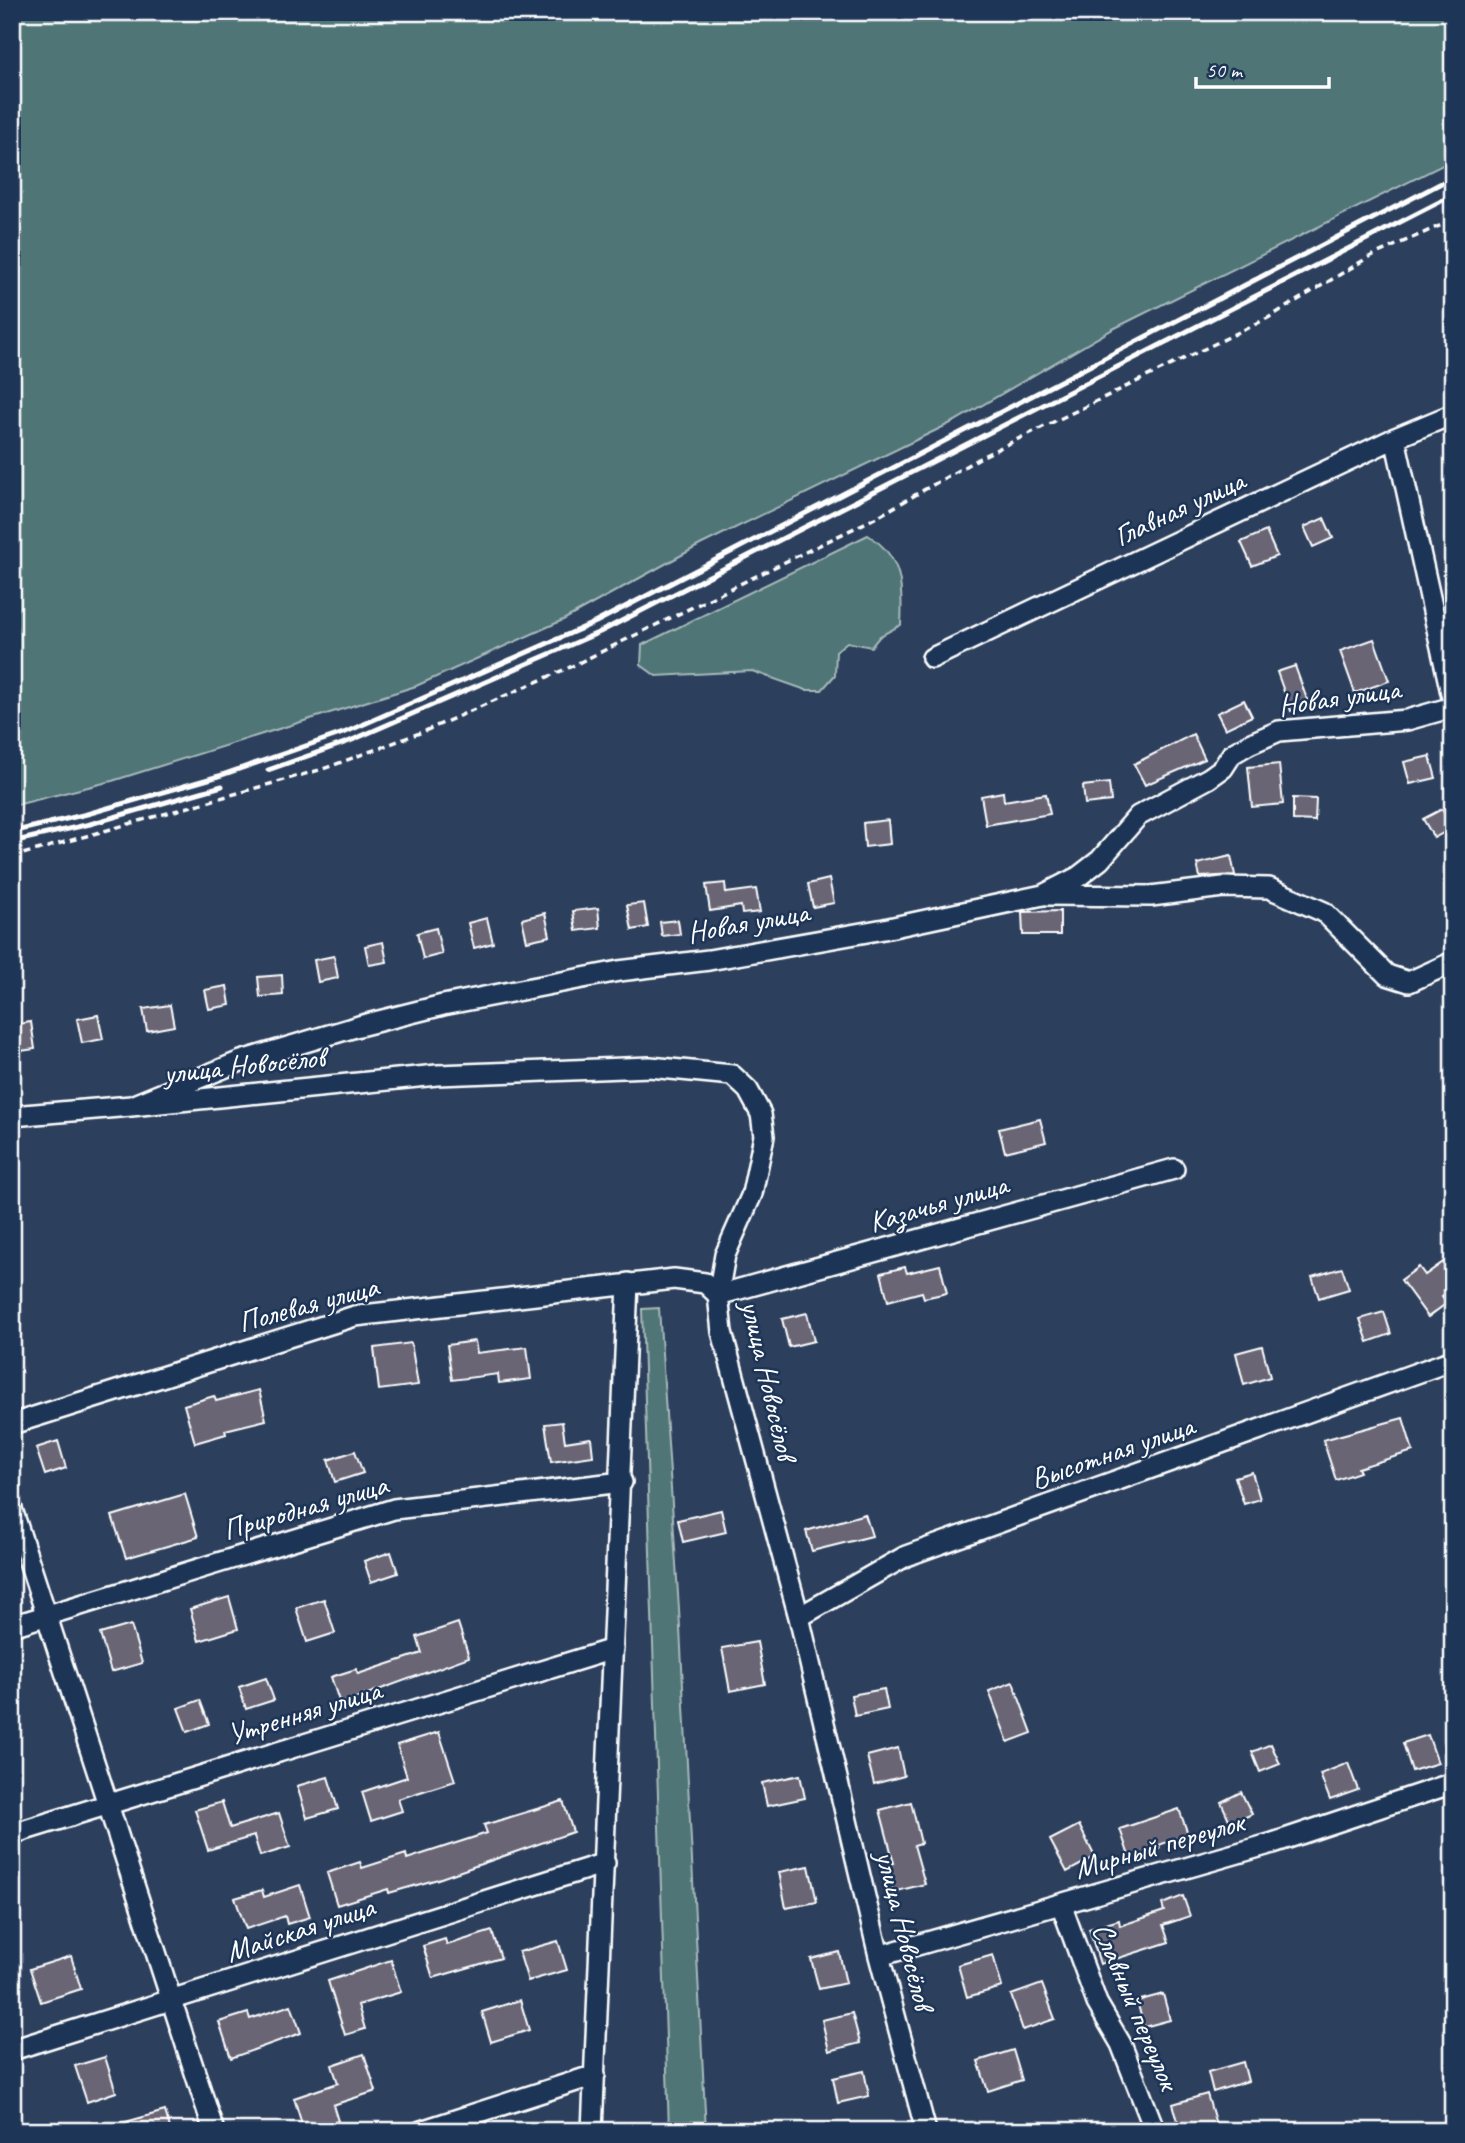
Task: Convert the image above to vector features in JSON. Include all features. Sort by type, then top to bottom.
[{"type":"street","name":"Главная улица","points":[[932,658],[1395,438],[1453,414]]},
{"type":"street","points":[[1395,438],[1453,704]]},
{"type":"street","name":"Новая улица","points":[[12,1116],[131,1106],[241,1061],[359,1026],[443,1005],[619,971],[709,960],[884,929],[1043,895],[1078,877],[1100,860],[1138,816],[1209,778],[1223,768],[1232,754],[1249,744],[1279,732],[1407,720],[1453,704]]},
{"type":"street","points":[[1043,895],[1151,896],[1223,887],[1269,888],[1324,912],[1387,975],[1409,982],[1453,962]]},
{"type":"street","name":"улица Новосёлов","points":[[131,1106],[437,1076],[650,1067],[732,1075],[748,1090],[761,1114],[764,1136],[752,1194],[725,1255],[718,1295],[730,1368],[799,1617],[879,1956],[926,2131]]},
{"type":"street","name":"Казачья улица","points":[[718,1295],[1174,1168]]},
{"type":"street","name":"Полевая улица","points":[[12,1424],[355,1316],[674,1279],[705,1283],[718,1295]]},
{"type":"street","points":[[592,2131],[622,1482],[628,1283]]},
{"type":"street","name":"Высотная улица","points":[[799,1617],[906,1556],[1453,1360]]},
{"type":"street","name":"Природная улица","points":[[12,1626],[394,1510],[622,1482]]},
{"type":"street","points":[[12,1509],[49,1614],[214,2131]]},
{"type":"street","name":"Утренняя улица","points":[[12,1834],[613,1649]]},
{"type":"street","name":"Мирный переулок","points":[[879,1956],[1286,1839],[1453,1783]]},
{"type":"street","name":"Майская улица","points":[[12,2050],[605,1863]]},
{"type":"street","name":"Славный переулок","points":[[1061,1904],[1097,2003],[1121,2044],[1155,2131]]},
{"type":"street","points":[[421,2131],[595,2075]]},
{"type":"path","points":[[1142,12],[1144,16],[1174,12]]},
{"type":"path","points":[[12,857],[323,769],[425,731],[568,668],[877,517],[981,457],[1268,318],[1369,257],[1453,220]]},
{"type":"green space","points":[[12,12],[1453,12],[1453,160],[1113,329],[955,421],[700,545],[563,620],[416,686],[112,781],[12,806]]},
{"type":"green space","points":[[868,535],[880,544],[894,563],[901,586],[901,625],[880,636],[871,647],[847,642],[836,651],[835,675],[822,690],[806,690],[752,671],[656,676],[641,665],[642,645]]},
{"type":"green space","points":[[659,1308],[679,1609],[706,2131],[669,2131],[642,1309]]},
{"type":"building","points":[[1324,518],[1333,538],[1313,547],[1304,527]]},
{"type":"building","points":[[1266,531],[1277,556],[1252,566],[1241,542]]},
{"type":"building","points":[[1374,639],[1389,681],[1355,693],[1340,651]]},
{"type":"building","points":[[1295,666],[1309,705],[1291,711],[1277,672]]},
{"type":"building","points":[[1244,700],[1252,716],[1225,729],[1217,713]]},
{"type":"building","points":[[1193,734],[1205,759],[1145,785],[1134,764]]},
{"type":"building","points":[[1430,756],[1436,778],[1410,784],[1404,762]]},
{"type":"building","points":[[1279,764],[1283,804],[1252,807],[1248,767]]},
{"type":"building","points":[[1109,783],[1111,801],[1085,804],[1083,786]]},
{"type":"building","points":[[1003,792],[1004,801],[1046,794],[1050,814],[986,825],[981,796]]},
{"type":"building","points":[[1293,798],[1316,799],[1315,821],[1293,820]]},
{"type":"building","points":[[1442,809],[1452,828],[1434,838],[1423,819]]},
{"type":"building","points":[[888,820],[890,844],[865,847],[863,823]]},
{"type":"building","points":[[1231,856],[1235,875],[1200,877],[1197,864]]},
{"type":"building","points":[[829,879],[834,903],[813,907],[808,884]]},
{"type":"building","points":[[725,883],[726,893],[756,889],[760,912],[742,914],[741,906],[710,911],[706,885]]},
{"type":"building","points":[[644,903],[648,927],[632,930],[627,905]]},
{"type":"building","points":[[598,908],[600,928],[576,931],[573,911]]},
{"type":"building","points":[[1060,911],[1060,935],[1023,935],[1022,912]]},
{"type":"building","points":[[545,913],[550,936],[527,941],[522,919]]},
{"type":"building","points":[[487,918],[493,943],[474,948],[468,923]]},
{"type":"building","points":[[678,920],[680,934],[662,936],[660,922]]},
{"type":"building","points":[[436,928],[442,954],[423,959],[417,933]]},
{"type":"building","points":[[383,942],[387,962],[369,965],[365,946]]},
{"type":"building","points":[[334,956],[338,978],[318,982],[314,960]]},
{"type":"building","points":[[282,975],[283,995],[260,997],[258,977]]},
{"type":"building","points":[[227,986],[230,1005],[209,1009],[205,990]]},
{"type":"building","points":[[170,1005],[174,1026],[147,1031],[143,1009]]},
{"type":"building","points":[[98,1015],[103,1039],[82,1043],[77,1019]]},
{"type":"building","points":[[31,1022],[35,1049],[13,1052],[12,1025]]},
{"type":"building","points":[[1040,1119],[1046,1142],[1005,1152],[999,1129]]},
{"type":"building","points":[[1453,1255],[1453,1288],[1442,1296],[1447,1303],[1428,1317],[1401,1280],[1419,1267],[1425,1275]]},
{"type":"building","points":[[940,1265],[947,1293],[924,1298],[922,1292],[888,1301],[881,1273],[905,1267],[907,1273]]},
{"type":"building","points":[[1342,1268],[1349,1289],[1319,1298],[1312,1277]]},
{"type":"building","points":[[1384,1312],[1391,1334],[1368,1342],[1360,1319]]},
{"type":"building","points":[[807,1313],[814,1341],[789,1347],[782,1319]]},
{"type":"building","points":[[475,1341],[477,1353],[527,1347],[531,1379],[499,1383],[498,1374],[452,1380],[447,1345]]},
{"type":"building","points":[[411,1343],[418,1385],[379,1390],[374,1348]]},
{"type":"building","points":[[1262,1346],[1270,1377],[1244,1385],[1236,1353]]},
{"type":"building","points":[[259,1390],[266,1420],[225,1430],[226,1434],[195,1443],[184,1405],[214,1396],[216,1401]]},
{"type":"building","points":[[1403,1418],[1413,1451],[1358,1468],[1360,1472],[1336,1480],[1323,1440]]},
{"type":"building","points":[[562,1422],[565,1442],[591,1438],[593,1456],[551,1462],[545,1424]]},
{"type":"building","points":[[58,1441],[66,1468],[45,1475],[36,1448]]},
{"type":"building","points":[[355,1451],[363,1473],[335,1482],[328,1460]]},
{"type":"building","points":[[1252,1472],[1260,1499],[1244,1504],[1235,1477]]},
{"type":"building","points":[[185,1494],[198,1537],[126,1558],[112,1516]]},
{"type":"building","points":[[721,1510],[726,1532],[683,1542],[678,1520]]},
{"type":"building","points":[[865,1514],[872,1536],[812,1551],[806,1531]]},
{"type":"building","points":[[391,1552],[398,1573],[371,1582],[364,1561]]},
{"type":"building","points":[[229,1597],[238,1629],[199,1641],[190,1609]]},
{"type":"building","points":[[324,1599],[335,1633],[307,1642],[296,1608]]},
{"type":"building","points":[[458,1623],[469,1657],[340,1704],[331,1677],[356,1669],[358,1674],[422,1653],[417,1637]]},
{"type":"building","points":[[131,1625],[142,1663],[111,1672],[100,1634]]},
{"type":"building","points":[[757,1642],[765,1684],[730,1691],[722,1648]]},
{"type":"building","points":[[266,1678],[274,1700],[246,1709],[239,1687]]},
{"type":"building","points":[[1013,1682],[1032,1733],[1008,1742],[989,1691]]},
{"type":"building","points":[[884,1689],[888,1709],[855,1716],[851,1695]]},
{"type":"building","points":[[200,1700],[209,1724],[187,1732],[178,1708]]},
{"type":"building","points":[[439,1732],[455,1781],[398,1799],[402,1811],[371,1821],[362,1792],[407,1777],[397,1745]]},
{"type":"building","points":[[1428,1735],[1438,1763],[1412,1771],[1403,1743]]},
{"type":"building","points":[[1271,1744],[1280,1764],[1260,1772],[1252,1752]]},
{"type":"building","points":[[898,1748],[904,1776],[874,1784],[867,1756]]},
{"type":"building","points":[[1348,1763],[1358,1790],[1330,1800],[1320,1774]]},
{"type":"building","points":[[800,1775],[805,1798],[767,1806],[762,1783]]},
{"type":"building","points":[[328,1777],[338,1809],[307,1818],[297,1786]]},
{"type":"building","points":[[1241,1792],[1252,1814],[1231,1824],[1221,1802]]},
{"type":"building","points":[[563,1801],[573,1832],[438,1879],[389,1893],[388,1889],[337,1905],[327,1873],[360,1862],[362,1868],[406,1854],[407,1859],[487,1833],[484,1825]]},
{"type":"building","points":[[222,1802],[230,1828],[279,1813],[290,1847],[260,1856],[254,1836],[208,1850],[195,1810]]},
{"type":"building","points":[[911,1802],[921,1843],[914,1845],[925,1884],[893,1892],[886,1865],[894,1863],[880,1810]]},
{"type":"building","points":[[1179,1809],[1188,1834],[1159,1845],[1160,1849],[1130,1859],[1120,1829]]},
{"type":"building","points":[[1079,1825],[1095,1857],[1067,1872],[1050,1840]]},
{"type":"building","points":[[809,1866],[817,1902],[786,1908],[779,1872]]},
{"type":"building","points":[[300,1885],[310,1917],[287,1924],[285,1916],[246,1929],[235,1898],[262,1890],[264,1897]]},
{"type":"building","points":[[1183,1896],[1190,1916],[1163,1925],[1169,1942],[1100,1964],[1089,1929],[1119,1920],[1120,1926],[1164,1911],[1162,1904]]},
{"type":"building","points":[[492,1931],[501,1958],[433,1978],[423,1946],[445,1939],[447,1945]]},
{"type":"building","points":[[558,1941],[567,1970],[528,1981],[519,1952]]},
{"type":"building","points":[[839,1952],[846,1983],[819,1989],[811,1959]]},
{"type":"building","points":[[993,1955],[1002,1987],[967,1997],[958,1965]]},
{"type":"building","points":[[71,1956],[81,1989],[41,2002],[30,1969]]},
{"type":"building","points":[[391,1960],[401,1992],[358,2005],[365,2029],[345,2035],[328,1981]]},
{"type":"building","points":[[1042,1984],[1055,2019],[1023,2030],[1011,1995]]},
{"type":"building","points":[[1163,1994],[1170,2020],[1144,2027],[1137,2001]]},
{"type":"building","points":[[520,2000],[529,2030],[491,2042],[482,2012]]},
{"type":"building","points":[[291,2005],[301,2033],[231,2058],[219,2022],[248,2013],[250,2019]]},
{"type":"building","points":[[852,2013],[860,2043],[829,2051],[822,2020]]},
{"type":"building","points":[[1013,2050],[1022,2080],[988,2091],[978,2061]]},
{"type":"building","points":[[364,2054],[376,2091],[333,2105],[338,2121],[304,2131],[294,2098],[338,2083],[332,2065]]},
{"type":"building","points":[[105,2057],[116,2092],[87,2102],[75,2066]]},
{"type":"building","points":[[1243,2062],[1248,2081],[1213,2092],[1208,2072]]},
{"type":"building","points":[[864,2071],[869,2096],[838,2103],[833,2078]]},
{"type":"building","points":[[1207,2094],[1218,2131],[1181,2131],[1173,2104]]},
{"type":"building","points":[[165,2111],[171,2131],[112,2131],[111,2126]]},
{"type":"railway","points":[[12,832],[87,814],[219,776],[346,732],[596,622],[1453,177]]},
{"type":"railway","points":[[268,770],[350,741],[600,632],[1453,195]]},
{"type":"railway","points":[[12,842],[90,824],[222,786]]}]
